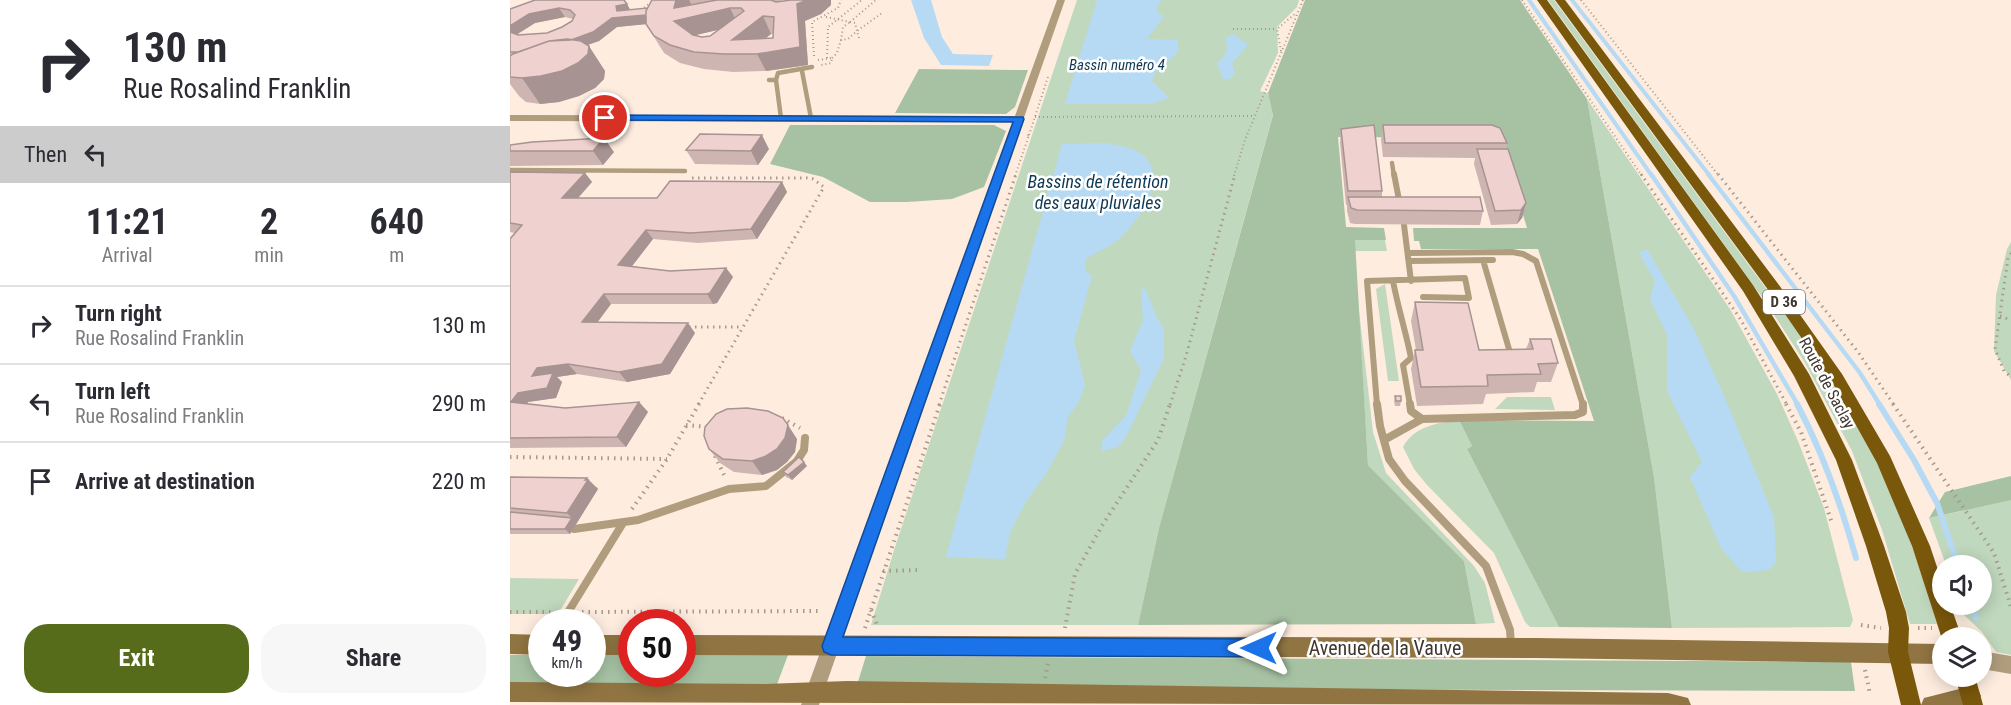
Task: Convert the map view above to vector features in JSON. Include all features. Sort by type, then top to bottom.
[{"type":"main road","name":"Route de Saclay","points":[[1542,0],[1748,288],[1801,374],[1844,460],[1875,546],[1899,628],[1898,652],[1911,705]]},
{"type":"main road","name":"Route de Saclay","points":[[1560,0],[1767,278],[1837,378],[1884,461],[1921,546],[1949,627]]},
{"type":"main road","points":[[510,644],[528,645]]},
{"type":"main road","name":"Avenue de la Vauve","points":[[696,645],[1511,648],[1932,654]]},
{"type":"main road","points":[[510,692],[765,694],[812,698],[1042,695],[1633,702],[1681,705]]},
{"type":"main road","points":[[1931,705],[1970,693]]},
{"type":"street","points":[[812,698],[1061,0]]},
{"type":"street","points":[[511,118],[812,118],[1016,127]]},
{"type":"street","points":[[1992,662],[2011,665]]},
{"type":"lane","points":[[781,118],[776,80],[778,73],[812,67]]},
{"type":"lane","points":[[802,71],[812,118]]},
{"type":"lane","points":[[769,80],[776,80]]},
{"type":"lane","points":[[1392,164],[1401,211]]},
{"type":"lane","points":[[510,170],[685,171]]},
{"type":"lane","points":[[1404,225],[1411,281]]},
{"type":"lane","points":[[1384,440],[1422,419],[1575,415],[1583,412],[1583,402],[1536,261],[1523,254],[1512,252],[1409,252]]},
{"type":"lane","points":[[1483,260],[1511,356]]},
{"type":"lane","points":[[1410,261],[1493,260]]},
{"type":"lane","points":[[1423,297],[1469,298],[1465,278],[1367,281],[1374,377],[1384,440],[1389,459],[1405,480],[1486,566],[1510,630],[1511,648]]},
{"type":"lane","points":[[1392,281],[1411,358],[1403,365],[1411,411],[1422,419]]},
{"type":"lane","points":[[574,529],[638,520],[729,489],[766,486],[797,461],[804,450],[805,438]]},
{"type":"lane","points":[[570,609],[623,523]]},
{"type":"path","points":[[635,15],[654,0]]},
{"type":"path","points":[[841,0],[838,8],[812,22],[815,60],[829,58],[837,52],[843,27],[871,7],[876,0]]},
{"type":"path","points":[[812,67],[831,63],[828,27],[862,0]]},
{"type":"path","points":[[1065,628],[1075,574],[1103,524],[1158,441],[1186,356],[1227,198],[1254,116],[1303,0]]},
{"type":"path","points":[[1522,0],[1741,320],[1801,432],[1832,523]]},
{"type":"path","points":[[1581,0],[1858,352],[1994,553],[2011,607]]},
{"type":"path","points":[[1233,29],[1277,29],[1298,12]]},
{"type":"path","points":[[841,40],[848,39],[882,13]]},
{"type":"path","points":[[825,16],[855,23],[859,38]]},
{"type":"path","points":[[1277,29],[1282,52]]},
{"type":"path","points":[[1035,117],[1254,116]]},
{"type":"path","points":[[871,610],[1029,135],[1016,127]]},
{"type":"path","points":[[623,523],[667,459],[741,327],[824,187],[813,179],[807,178],[686,178],[685,171]]},
{"type":"path","points":[[2011,253],[2008,258],[1995,349],[2004,371],[2011,378]]},
{"type":"path","points":[[2000,316],[2009,319]]},
{"type":"path","points":[[685,327],[741,327]]},
{"type":"path","points":[[772,417],[782,418],[800,427],[805,438]]},
{"type":"path","points":[[686,425],[719,428]]},
{"type":"path","points":[[714,449],[717,464],[725,474],[729,489]]},
{"type":"path","points":[[510,457],[667,459]]},
{"type":"path","points":[[883,571],[920,570]]},
{"type":"path","points":[[606,612],[818,611]]},
{"type":"path","points":[[510,612],[528,612]]},
{"type":"path","points":[[1861,625],[1932,631]]},
{"type":"path","points":[[1042,695],[1050,647]]},
{"type":"path","points":[[1863,662],[1870,694]]},
{"type":"green space","points":[[1077,0],[1299,0],[1297,7],[1277,27],[1278,53],[1260,91],[1268,93],[1273,114],[1159,528],[1138,625],[871,625],[896,544]]},
{"type":"green space","points":[[1305,0],[1520,0],[1587,99],[1654,477],[1672,628],[1559,627],[1467,449],[1472,446],[1459,420],[1594,421],[1538,249],[1421,249],[1419,241],[1414,241],[1413,228],[1527,228],[1500,138],[1338,137],[1346,227],[1384,228],[1386,240],[1355,240],[1368,465],[1464,561],[1476,624],[1138,625],[1159,528],[1273,115],[1268,93]]},
{"type":"green space","points":[[1548,0],[1554,0],[1823,368],[1882,472],[1910,540],[1932,608],[1932,615],[1934,615],[1937,624],[1910,624],[1882,530],[1852,451],[1805,363],[1767,304]]},
{"type":"green space","points":[[919,69],[1028,70],[1015,107],[1006,114],[895,113]]},
{"type":"green space","points":[[1587,99],[1730,309],[1777,394],[1824,508],[1853,620],[1850,627],[1672,628],[1654,477]]},
{"type":"green space","points":[[790,125],[994,125],[1006,131],[984,187],[952,199],[870,202],[823,177],[770,164]]},
{"type":"green space","points":[[1355,240],[1385,240],[1387,251],[1355,251]]},
{"type":"green space","points":[[2011,242],[2011,380],[1994,351],[1996,295],[2007,249]]},
{"type":"green space","points":[[1385,284],[1399,381],[1388,381],[1376,289]]},
{"type":"green space","points":[[1358,302],[1373,432],[1386,473],[1474,566],[1485,583],[1495,623],[1476,624],[1464,561],[1368,465]]},
{"type":"green space","points":[[1507,397],[1551,397],[1555,410],[1495,409]]},
{"type":"green space","points":[[1459,420],[1472,446],[1467,449],[1559,627],[1530,627],[1525,622],[1494,553],[1427,485],[1414,469],[1403,447],[1413,434],[1420,430],[1435,424]]},
{"type":"green space","points":[[2011,476],[2011,500],[1929,518],[1945,492]]},
{"type":"green space","points":[[2011,485],[2011,655],[1996,652],[1992,646],[1992,627],[1977,627],[1964,615],[1992,615],[1992,555],[1942,555],[1929,518],[1962,511]]},
{"type":"green space","points":[[510,578],[579,579],[561,609],[528,609],[528,614],[510,614]]},
{"type":"green space","points":[[510,655],[528,655],[528,686],[510,686]]},
{"type":"green space","points":[[606,655],[618,655],[618,686],[606,686]]},
{"type":"green space","points":[[696,655],[788,655],[776,687],[696,687]]},
{"type":"green space","points":[[866,656],[1851,662],[1855,691],[856,688]]},
{"type":"water","points":[[911,0],[931,0],[942,37],[953,54],[993,55],[989,66],[941,65],[924,38]]},
{"type":"water","name":"Bassin numéro 4","points":[[1097,0],[1161,0],[1156,11],[1164,16],[1147,39],[1178,40],[1178,52],[1155,73],[1152,81],[1169,98],[1150,104],[1065,104]]},
{"type":"water","points":[[1233,34],[1248,45],[1232,63],[1235,74],[1229,79],[1223,79],[1217,63],[1226,52],[1226,38]]},
{"type":"water","name":"Bassins de rétention des eaux pluviales","points":[[1106,143],[1127,147],[1145,157],[1151,167],[1153,179],[1146,203],[1131,226],[1114,243],[1086,259],[1085,271],[1092,276],[1074,341],[1085,385],[1080,400],[1068,417],[1064,441],[1047,472],[1025,503],[1010,533],[1005,559],[946,557],[1062,144]]},
{"type":"water","points":[[1647,249],[1694,329],[1774,517],[1776,562],[1769,570],[1742,572],[1721,548],[1690,477],[1702,462],[1667,391],[1667,335],[1650,299],[1655,281],[1639,253]]},
{"type":"water","points":[[1145,288],[1157,318],[1164,328],[1164,358],[1127,435],[1118,447],[1102,451],[1102,441],[1126,416],[1141,370],[1130,351],[1143,320],[1141,290]]},
{"type":"building","points":[[535,0],[624,0],[627,4],[616,6],[617,11],[647,8],[646,15],[612,18],[593,32],[571,40],[549,41],[518,52],[510,52],[510,32],[518,35],[547,33],[572,21],[575,15],[570,10],[559,8],[529,14],[510,26],[510,9]]},
{"type":"building","points":[[652,0],[676,0],[674,8],[717,0],[771,0],[776,2],[807,0],[797,4],[800,47],[757,54],[694,52],[670,45],[654,36],[646,24],[646,11]],"holes":[[[730,8],[741,8],[744,11],[710,36],[693,35],[674,21]],[[763,16],[774,17],[773,38],[732,40]]]},
{"type":"building","points":[[567,39],[581,41],[589,46],[588,54],[578,63],[562,71],[541,76],[510,77],[510,56],[513,54],[549,41]]},
{"type":"building","points":[[1374,125],[1382,191],[1348,191],[1341,129]]},
{"type":"building","points":[[1383,125],[1492,125],[1500,128],[1507,143],[1385,143]]},
{"type":"building","points":[[700,134],[762,135],[751,151],[686,150]]},
{"type":"building","points":[[604,138],[593,151],[510,151],[510,145]]},
{"type":"building","points":[[1477,149],[1508,149],[1526,203],[1521,210],[1495,211]]},
{"type":"building","points":[[510,172],[585,173],[562,198],[657,198],[670,181],[782,182],[751,229],[691,233],[646,230],[618,265],[670,271],[726,268],[710,293],[707,294],[604,294],[582,322],[688,323],[662,364],[619,372],[568,364],[537,368],[532,376],[553,373],[547,388],[518,393],[511,402],[565,408],[639,402],[617,437],[510,438],[510,239],[522,225],[510,223]]},
{"type":"building","points":[[1348,197],[1480,197],[1483,211],[1357,210],[1351,208]]},
{"type":"building","points":[[1415,302],[1468,303],[1479,350],[1533,349],[1530,339],[1551,339],[1558,363],[1538,364],[1541,374],[1487,375],[1488,386],[1421,387],[1415,350],[1423,350]]},
{"type":"building","points":[[1395,396],[1401,396],[1401,401],[1396,401]]},
{"type":"building","points":[[747,408],[768,411],[783,418],[788,425],[785,438],[777,449],[752,461],[723,459],[709,449],[704,436],[705,427],[716,414],[727,409]]},
{"type":"building","points":[[799,457],[804,462],[788,475],[783,472]]},
{"type":"building","points":[[510,477],[587,478],[585,480],[588,480],[567,513],[510,508]]},
{"type":"building","points":[[510,512],[572,518],[565,529],[510,529]]},
{"type":"waterway","points":[[1529,0],[1652,176]]},
{"type":"waterway","points":[[1572,0],[1710,176]]},
{"type":"waterway","points":[[1651,174],[1734,296],[1798,405]]},
{"type":"waterway","points":[[1708,174],[1860,373],[1880,405]]},
{"type":"waterway","points":[[1797,404],[1831,479],[1856,558]]},
{"type":"waterway","points":[[1879,404],[1914,460],[1937,503],[1954,555]]},
{"type":"route","points":[[605,118],[1019,119],[831,646],[1259,648]]}]
